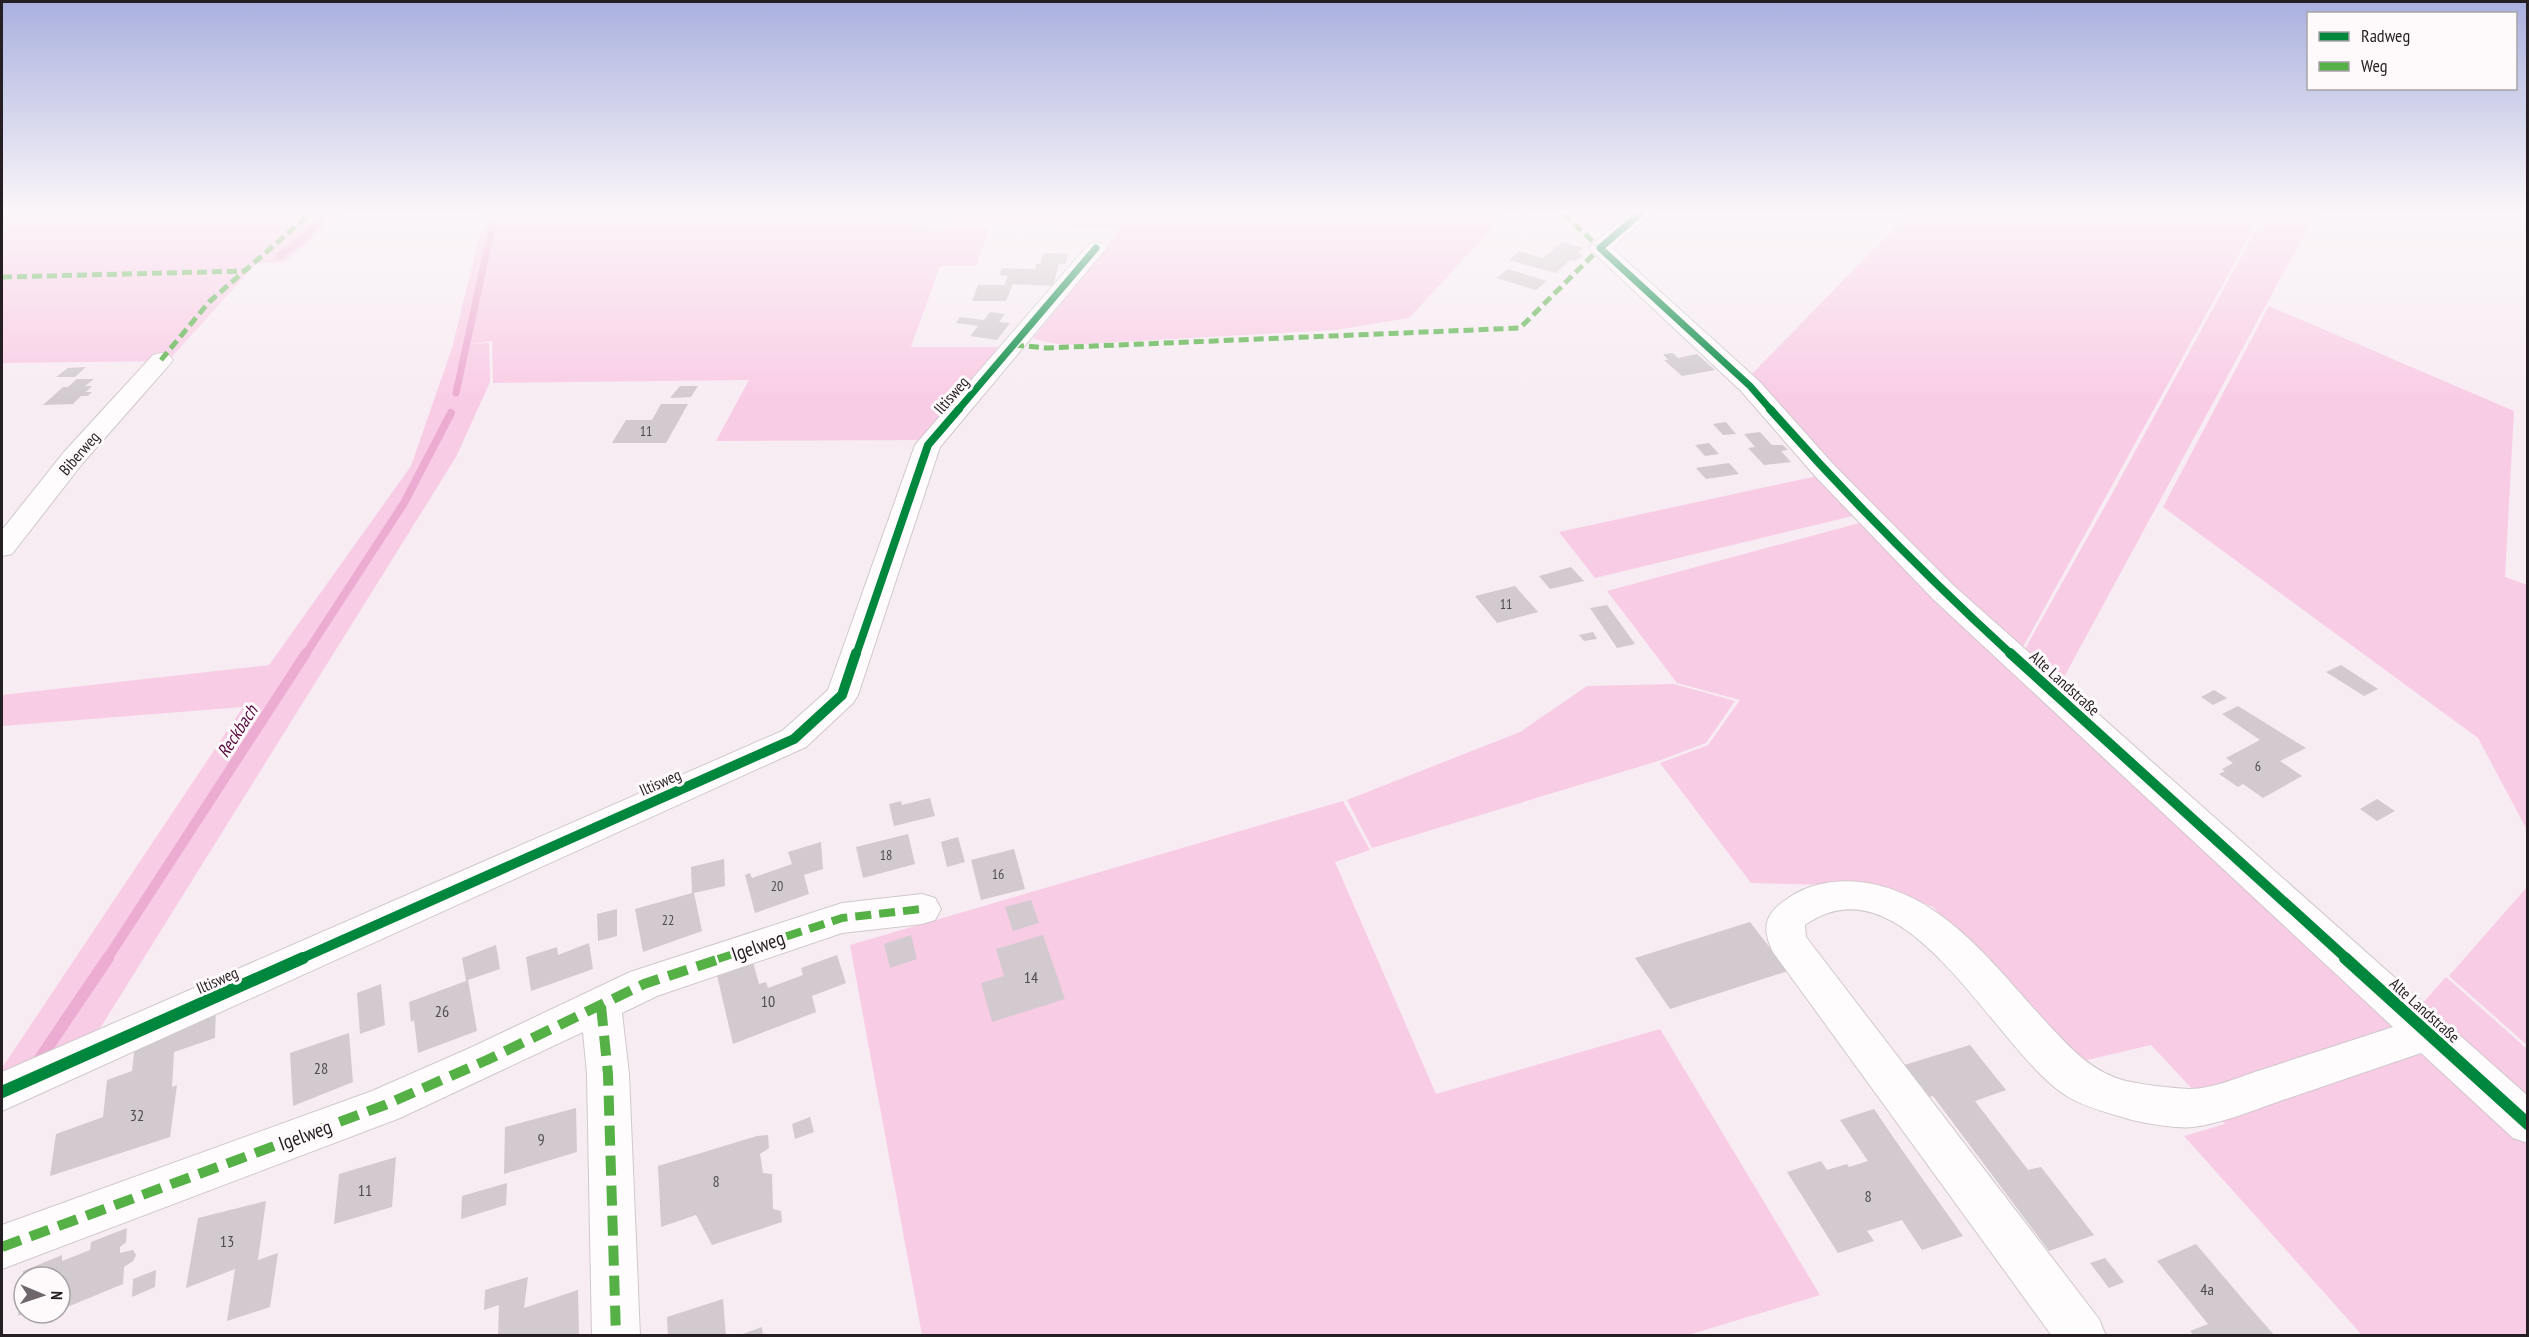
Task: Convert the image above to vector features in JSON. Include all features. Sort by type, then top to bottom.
[{"type":"street","name":"Iltisweg","points":[[2,1092],[794,739],[842,695],[928,445],[1073,275]]},
{"type":"street","name":"Alte Landstraße","points":[[1630,275],[1750,386],[1824,470],[1943,592],[2528,1124]]},
{"type":"street","name":"Biberweg","points":[[2,548],[73,459],[161,360]]},
{"type":"street","points":[[2082,1335],[1787,941],[1786,919],[1810,902],[1843,895],[1877,899],[1916,916],[1951,945],[2053,1058],[2084,1085],[2127,1100],[2191,1108],[2230,1099],[2427,1033]]},
{"type":"street","name":"Igelweg","points":[[2,1247],[385,1105],[644,984],[842,918],[922,909]]},
{"type":"street","points":[[601,1006],[608,1074],[616,1335]]},
{"type":"shaded area","points":[[2,275],[246,275],[168,361],[2,363]]},
{"type":"shaded area","points":[[470,275],[937,275],[911,347],[1008,347],[929,440],[716,441],[749,380],[493,383],[492,341],[472,344],[489,343],[490,382],[456,457],[89,1046],[2,1085],[2,1068],[243,707],[2,726],[2,695],[269,665],[411,466],[452,348]]},
{"type":"shaded area","points":[[1083,275],[1448,275],[1409,318],[1336,330],[1062,345],[1033,339]]},
{"type":"shaded area","points":[[1848,275],[2228,275],[2018,656],[1749,377]]},
{"type":"shaded area","points":[[2231,275],[2282,275],[2057,690],[2020,658]]},
{"type":"shaded area","points":[[2269,306],[2514,411],[2505,577],[2527,585],[2527,830],[2478,738],[2163,507]]},
{"type":"shaded area","points":[[1822,475],[1861,514],[1595,578],[1559,532]]},
{"type":"shaded area","points":[[1863,522],[2527,1135],[2527,1335],[2362,1335],[2184,1136],[2225,1124],[2151,1045],[2083,1061],[1933,907],[1880,886],[1751,883],[1660,763],[1708,745],[1740,700],[1677,683],[1607,591]]},
{"type":"shaded area","points":[[1674,684],[1735,701],[1706,743],[1658,761],[1372,848],[1347,800],[1520,732],[1587,686]]},
{"type":"shaded area","points":[[1343,801],[1370,850],[1335,862],[1436,1094],[1660,1029],[1820,1295],[1685,1336],[922,1335],[850,945]]},
{"type":"shaded area","points":[[2527,887],[2527,1045],[2449,976]]},
{"type":"shaded area","points":[[2446,977],[2527,1049],[2527,1120],[2411,1016]]},
{"type":"building","points":[[1003,275],[1056,275],[1053,286],[1013,284],[1006,301],[972,301],[978,285],[1004,285],[1008,276]]},
{"type":"building","points":[[1499,275],[1529,275],[1547,281],[1536,290],[1496,278]]},
{"type":"building","points":[[990,312],[1005,314],[999,322],[1010,323],[997,340],[970,336],[978,326],[956,323],[960,317],[984,320]]},
{"type":"building","points":[[1673,353],[1678,358],[1697,354],[1715,370],[1682,376],[1664,360],[1668,360],[1663,354]]},
{"type":"building","points":[[86,367],[75,377],[56,377],[68,368]]},
{"type":"building","points":[[77,379],[94,379],[85,386],[92,386],[86,392],[92,392],[88,396],[81,396],[73,404],[43,405],[63,387],[68,387]]},
{"type":"building","points":[[680,386],[698,386],[691,397],[670,398]]},
{"type":"building","points":[[661,404],[688,404],[666,443],[612,443],[626,420],[652,420]]},
{"type":"building","points":[[1726,422],[1736,434],[1723,435],[1713,424]]},
{"type":"building","points":[[1760,432],[1772,445],[1783,445],[1788,450],[1781,451],[1791,462],[1764,465],[1748,448],[1755,447],[1744,434]]},
{"type":"building","points":[[1709,443],[1719,454],[1705,456],[1695,445]]},
{"type":"building","points":[[1729,463],[1739,474],[1706,479],[1696,468]]},
{"type":"building","points":[[1571,567],[1584,581],[1550,589],[1539,576]]},
{"type":"building","points":[[1515,586],[1538,612],[1497,623],[1475,596]]},
{"type":"building","points":[[1607,605],[1635,644],[1617,648],[1590,608]]},
{"type":"building","points":[[1593,632],[1597,639],[1584,641],[1579,635]]},
{"type":"building","points":[[2341,665],[2378,689],[2364,696],[2326,672]]},
{"type":"building","points":[[2214,690],[2227,698],[2213,705],[2201,697]]},
{"type":"building","points":[[2238,706],[2306,748],[2280,761],[2302,776],[2263,798],[2243,784],[2238,787],[2219,774],[2225,771],[2222,769],[2233,763],[2226,758],[2260,740],[2222,714]]},
{"type":"building","points":[[930,798],[935,816],[894,826],[889,804],[901,801],[902,805]]},
{"type":"building","points":[[2377,799],[2395,811],[2377,821],[2360,809]]},
{"type":"building","points":[[908,834],[915,864],[863,878],[856,847]]},
{"type":"building","points":[[958,837],[965,862],[947,867],[941,842]]},
{"type":"building","points":[[821,842],[823,869],[804,875],[809,894],[755,913],[745,875],[750,873],[752,878],[792,864],[788,852]]},
{"type":"building","points":[[1014,849],[1025,889],[981,900],[971,860]]},
{"type":"building","points":[[724,859],[725,886],[694,893],[702,931],[643,952],[635,909],[692,893],[691,867]]},
{"type":"building","points":[[1031,900],[1039,923],[1013,931],[1005,907]]},
{"type":"building","points":[[617,909],[617,936],[598,941],[597,914]]},
{"type":"building","points":[[1750,922],[1788,971],[1670,1009],[1635,958]]},
{"type":"building","points":[[911,935],[917,959],[890,968],[884,944]]},
{"type":"building","points":[[1043,935],[1065,999],[992,1022],[981,983],[1004,976],[996,949]]},
{"type":"building","points":[[589,943],[593,969],[531,991],[526,957],[557,947],[558,955]]},
{"type":"building","points":[[496,945],[500,969],[468,980],[477,1031],[418,1053],[409,1002],[466,981],[462,958]]},
{"type":"building","points":[[837,955],[846,983],[812,996],[816,1012],[733,1044],[716,971],[752,958],[759,984],[766,982],[768,988],[803,975],[801,968]]},
{"type":"building","points":[[381,984],[385,1025],[360,1034],[357,993]]},
{"type":"building","points":[[216,1007],[215,1038],[174,1052],[172,1087],[177,1085],[170,1137],[50,1176],[56,1134],[103,1117],[107,1080],[132,1071],[135,1044]]},
{"type":"building","points":[[349,1033],[353,1082],[293,1106],[290,1053]]},
{"type":"building","points":[[1970,1045],[2006,1090],[1975,1101],[2028,1170],[2041,1167],[2094,1235],[2049,1251],[1933,1096],[1929,1097],[1904,1065]]},
{"type":"building","points":[[576,1108],[577,1152],[504,1174],[505,1127]]},
{"type":"building","points":[[1874,1109],[1963,1236],[1922,1250],[1902,1220],[1867,1231],[1874,1241],[1838,1253],[1787,1172],[1821,1161],[1827,1170],[1868,1161],[1840,1120]]},
{"type":"building","points":[[810,1117],[814,1132],[795,1139],[792,1124]]},
{"type":"building","points":[[768,1135],[769,1148],[760,1154],[763,1173],[772,1174],[773,1209],[781,1211],[782,1222],[712,1245],[696,1215],[661,1227],[658,1166],[757,1136]]},
{"type":"building","points":[[396,1157],[392,1207],[334,1224],[339,1174]]},
{"type":"building","points":[[507,1183],[506,1205],[461,1219],[462,1196]]},
{"type":"building","points":[[266,1201],[258,1260],[278,1253],[270,1307],[227,1321],[235,1269],[186,1288],[198,1218]]},
{"type":"building","points":[[127,1228],[126,1242],[120,1247],[120,1253],[133,1250],[136,1255],[133,1261],[124,1267],[123,1284],[72,1305],[72,1265],[38,1265],[62,1255],[62,1261],[90,1250],[91,1242]]},
{"type":"building","points":[[2196,1244],[2275,1336],[2194,1336],[2190,1331],[2208,1324],[2157,1261]]},
{"type":"building","points":[[2105,1258],[2124,1282],[2109,1288],[2090,1263]]},
{"type":"building","points":[[156,1270],[155,1287],[132,1297],[133,1279]]},
{"type":"building","points":[[528,1277],[524,1308],[578,1290],[579,1336],[498,1336],[499,1305],[484,1310],[485,1290]]},
{"type":"building","points":[[723,1299],[726,1336],[668,1336],[667,1317]]},
{"type":"building","points":[[762,1327],[763,1336],[740,1336],[740,1335]]},
{"type":"waterway","name":"Reckbach","points":[[456,393],[481,275]]},
{"type":"waterway","name":"Reckbach","points":[[305,655],[404,503],[451,413]]},
{"type":"waterway","name":"Reckbach","points":[[107,959],[306,653]]},
{"type":"waterway","name":"Reckbach","points":[[39,1060],[108,958]]},
{"type":"marked path","points":[[2,277],[67,275]]},
{"type":"marked path","points":[[161,360],[209,302],[239,275]]},
{"type":"marked path","points":[[1014,345],[1047,348],[1520,328],[1573,275]]},
{"type":"marked path","points":[[2,1247],[385,1105],[487,1060],[644,984],[842,918],[922,909]]},
{"type":"marked path","points":[[601,1006],[608,1074],[616,1336]]},
{"type":"cycle path","points":[[2,1092],[794,739],[842,695],[928,445],[1073,275]]},
{"type":"cycle path","points":[[1630,275],[1750,386],[1824,470],[1943,592],[2528,1124]]}]
